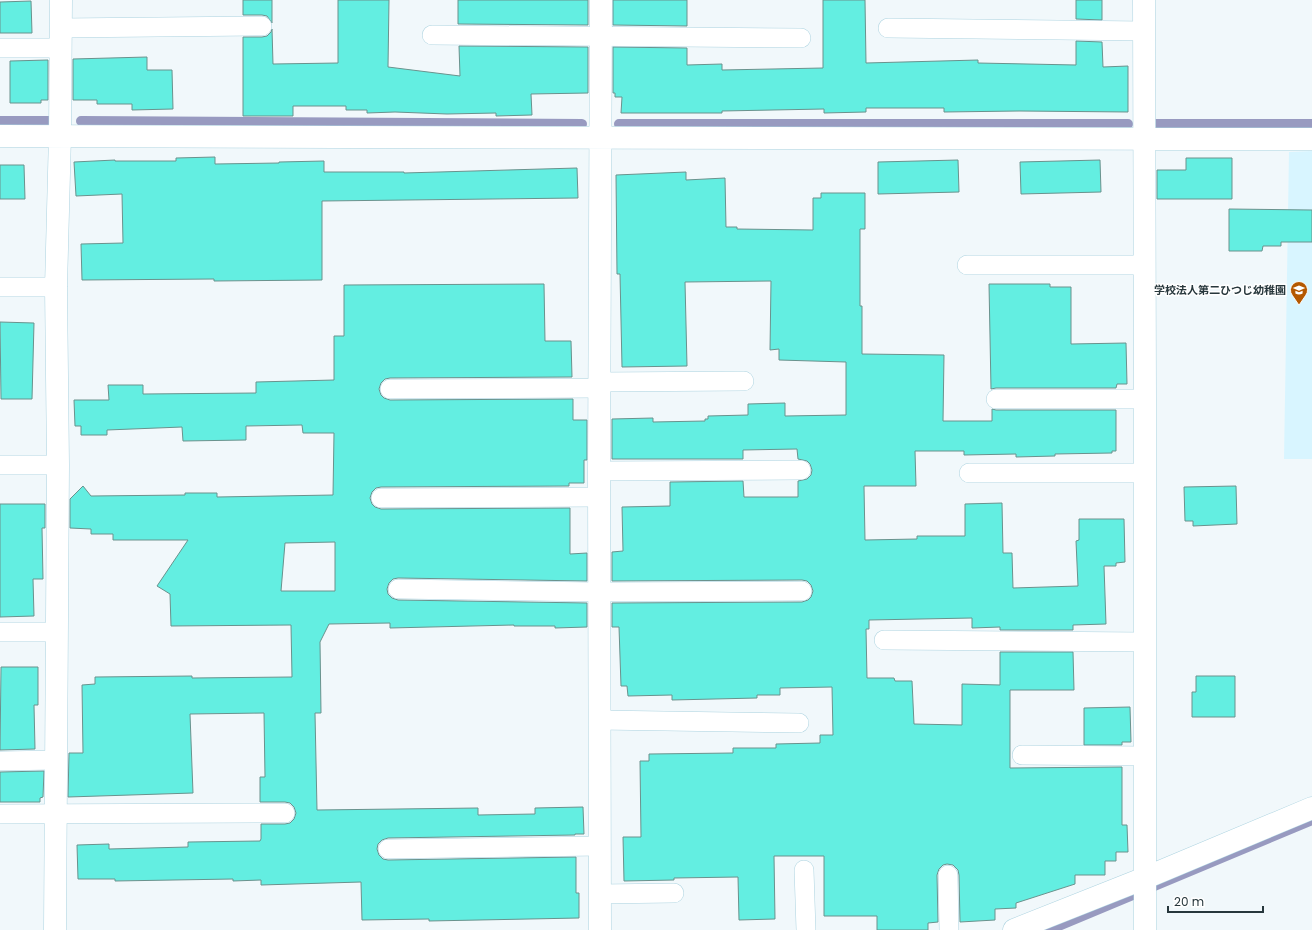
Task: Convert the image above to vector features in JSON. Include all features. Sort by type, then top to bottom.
[{"type":"street","points":[[55,930],[58,465],[56,286],[60,136],[61,0]]},
{"type":"street","points":[[600,930],[598,471],[601,0]]},
{"type":"street","points":[[1144,0],[1146,399],[1144,756],[1145,930]]},
{"type":"street","points":[[0,136],[1145,140],[1312,139]]},
{"type":"street","points":[[1014,930],[1145,886],[1312,808]]},
{"type":"lane","points":[[0,48],[61,38],[262,26]]},
{"type":"lane","points":[[888,28],[1144,31]]},
{"type":"lane","points":[[432,35],[601,35],[801,38]]},
{"type":"lane","points":[[967,265],[1145,265]]},
{"type":"lane","points":[[0,287],[56,286]]},
{"type":"lane","points":[[390,389],[744,381]]},
{"type":"lane","points":[[996,399],[1146,399]]},
{"type":"lane","points":[[0,465],[58,465]]},
{"type":"lane","points":[[598,471],[801,470]]},
{"type":"lane","points":[[969,473],[1145,473]]},
{"type":"lane","points":[[381,498],[599,497]]},
{"type":"lane","points":[[398,589],[598,592],[802,591]]},
{"type":"lane","points":[[0,632],[57,632]]},
{"type":"lane","points":[[884,640],[1145,642]]},
{"type":"lane","points":[[599,720],[799,723]]},
{"type":"lane","points":[[1022,755],[1144,756]]},
{"type":"lane","points":[[0,761],[56,760]]},
{"type":"lane","points":[[0,814],[285,813]]},
{"type":"lane","points":[[388,849],[600,846]]},
{"type":"lane","points":[[804,870],[806,930]]},
{"type":"lane","points":[[948,875],[949,930]]},
{"type":"lane","points":[[600,894],[674,893]]},
{"type":"shaded area","name":"学校法人第二ひつじ幼稚園","points":[[1312,151],[1312,459],[1284,459],[1289,152]]},
{"type":"building","points":[[243,0],[272,0],[272,23],[267,16],[243,15]]},
{"type":"building","points":[[338,0],[389,0],[388,67],[460,76],[459,46],[588,47],[588,93],[531,94],[532,115],[496,116],[496,113],[367,113],[367,110],[346,110],[346,106],[293,106],[293,116],[243,116],[243,37],[267,36],[272,29],[273,64],[338,63]]},
{"type":"building","points":[[458,0],[588,0],[588,25],[458,24]]},
{"type":"building","points":[[613,0],[687,0],[687,26],[613,25]]},
{"type":"building","points":[[823,0],[865,0],[866,63],[978,60],[978,63],[1076,65],[1076,41],[1102,42],[1103,67],[1128,66],[1128,112],[944,112],[944,108],[866,108],[866,112],[824,113],[824,109],[722,111],[722,113],[621,113],[622,97],[615,97],[615,93],[613,93],[613,47],[687,48],[687,65],[722,64],[722,70],[823,68]]},
{"type":"building","points":[[1076,0],[1102,0],[1102,20],[1076,19]]},
{"type":"building","points":[[31,1],[32,33],[0,33],[0,2]]},
{"type":"building","points":[[147,57],[147,70],[172,70],[173,109],[132,110],[132,104],[97,104],[97,100],[73,100],[73,59]]},
{"type":"building","points":[[48,60],[48,100],[41,100],[41,103],[10,103],[10,61]]},
{"type":"building","points":[[215,157],[215,164],[324,161],[324,172],[404,173],[577,168],[578,198],[322,201],[322,280],[82,280],[81,244],[123,243],[122,194],[76,196],[74,162],[115,160],[176,161],[176,158]]},
{"type":"building","points":[[1186,158],[1232,158],[1232,199],[1157,199],[1157,170],[1186,170]]},
{"type":"building","points":[[958,160],[959,192],[878,194],[878,162]]},
{"type":"building","points":[[1100,160],[1101,192],[1021,194],[1020,162]]},
{"type":"building","points":[[0,165],[24,165],[25,199],[0,199]]},
{"type":"building","points":[[686,172],[686,180],[725,178],[726,227],[737,227],[737,229],[813,230],[813,198],[821,198],[821,193],[865,193],[865,229],[860,229],[860,306],[862,306],[862,354],[944,355],[943,421],[992,421],[992,409],[1116,410],[1116,451],[1112,451],[1112,453],[1055,454],[1055,456],[1016,457],[1016,454],[964,455],[964,451],[915,451],[916,486],[864,486],[865,540],[917,539],[917,536],[965,536],[965,504],[1002,503],[1003,553],[1012,553],[1013,588],[1078,586],[1076,541],[1079,540],[1079,519],[1124,519],[1125,562],[1116,563],[1116,566],[1104,566],[1106,624],[1073,625],[1073,630],[1000,630],[1000,627],[972,628],[972,618],[869,620],[869,629],[866,629],[867,678],[894,678],[895,681],[912,681],[914,724],[962,725],[962,684],[1000,685],[1000,652],[1073,652],[1074,690],[1010,690],[1010,768],[1122,767],[1122,825],[1127,825],[1128,852],[1116,852],[1116,861],[1105,861],[1105,875],[1075,875],[1075,884],[1016,903],[1016,908],[995,909],[995,920],[960,922],[958,870],[953,865],[943,865],[939,869],[937,875],[938,922],[928,923],[928,930],[877,930],[877,916],[824,916],[824,856],[774,856],[775,919],[739,920],[738,877],[674,878],[674,880],[624,881],[623,837],[641,837],[640,761],[649,761],[649,754],[733,753],[733,748],[776,748],[776,744],[820,743],[820,735],[833,735],[832,687],[780,688],[780,695],[757,695],[757,698],[672,700],[672,695],[628,696],[627,686],[621,686],[619,627],[612,627],[612,603],[802,602],[811,597],[813,591],[811,585],[807,581],[802,580],[612,581],[612,552],[623,551],[622,507],[670,506],[670,482],[743,481],[744,497],[798,497],[798,481],[807,479],[811,475],[812,470],[807,461],[798,459],[797,449],[743,450],[743,459],[612,459],[612,419],[653,418],[653,422],[705,421],[705,419],[708,419],[708,416],[748,415],[748,404],[785,403],[785,416],[846,415],[846,362],[779,360],[779,349],[770,350],[771,281],[685,282],[687,366],[622,367],[620,274],[617,274],[616,175]]},
{"type":"building","points":[[1229,209],[1312,210],[1312,242],[1281,242],[1281,246],[1263,246],[1262,251],[1229,251]]},
{"type":"building","points":[[544,284],[545,341],[571,341],[572,377],[390,378],[385,379],[381,383],[379,389],[384,398],[390,400],[573,399],[573,420],[587,420],[587,460],[584,460],[584,483],[569,483],[569,486],[381,487],[376,488],[372,492],[370,498],[375,507],[381,509],[570,508],[570,554],[587,553],[587,581],[398,578],[393,579],[389,583],[387,589],[388,594],[392,598],[398,600],[587,603],[587,627],[555,628],[555,626],[514,625],[390,628],[390,623],[329,624],[320,642],[321,713],[315,713],[317,810],[478,808],[478,815],[535,814],[535,808],[583,807],[584,834],[388,838],[382,840],[378,844],[377,849],[379,855],[383,859],[388,860],[576,857],[576,893],[579,893],[579,918],[429,921],[429,919],[362,920],[361,882],[261,885],[261,880],[233,881],[233,879],[115,881],[115,879],[78,879],[77,845],[109,844],[109,849],[188,847],[188,842],[260,841],[261,824],[290,823],[294,819],[296,813],[294,807],[290,803],[260,802],[260,777],[265,777],[264,713],[190,714],[193,793],[68,797],[69,753],[83,753],[82,685],[95,684],[95,677],[292,677],[291,625],[171,626],[170,594],[157,586],[188,540],[113,540],[113,534],[91,534],[91,529],[70,528],[70,499],[83,486],[91,496],[185,495],[185,493],[217,493],[217,497],[333,495],[334,433],[303,433],[302,425],[246,426],[246,440],[183,441],[182,427],[107,430],[107,435],[81,435],[81,426],[75,426],[74,400],[109,400],[108,385],[143,385],[143,394],[256,393],[256,382],[334,380],[334,336],[344,336],[344,285]],"holes":[[[335,542],[335,591],[281,591],[285,543]]]},
{"type":"building","points":[[989,284],[1050,284],[1050,287],[1071,287],[1071,344],[1126,343],[1127,384],[1117,384],[1116,388],[991,389]]},
{"type":"building","points":[[0,322],[34,323],[32,399],[1,399]]},
{"type":"building","points":[[1236,486],[1237,524],[1193,526],[1193,521],[1185,521],[1184,487]]},
{"type":"building","points":[[0,504],[45,504],[45,528],[42,528],[43,579],[33,579],[34,616],[0,617]]},
{"type":"building","points":[[1,667],[38,667],[38,705],[34,705],[35,749],[0,750]]},
{"type":"building","points":[[1196,676],[1235,676],[1235,717],[1192,717],[1192,692],[1196,692]]},
{"type":"building","points":[[1130,707],[1131,742],[1122,742],[1122,745],[1084,745],[1084,708]]},
{"type":"building","points":[[44,771],[43,797],[40,798],[40,802],[0,802],[0,772]]},
{"type":"waterway","points":[[0,121],[50,121]]},
{"type":"waterway","points":[[81,121],[582,124]]},
{"type":"waterway","points":[[619,124],[1128,124]]},
{"type":"waterway","points":[[1156,124],[1312,124]]},
{"type":"waterway","points":[[1049,930],[1312,820]]},
{"type":"place","name":"学校法人第二ひつじ幼稚園","points":[[1299,305]]}]
